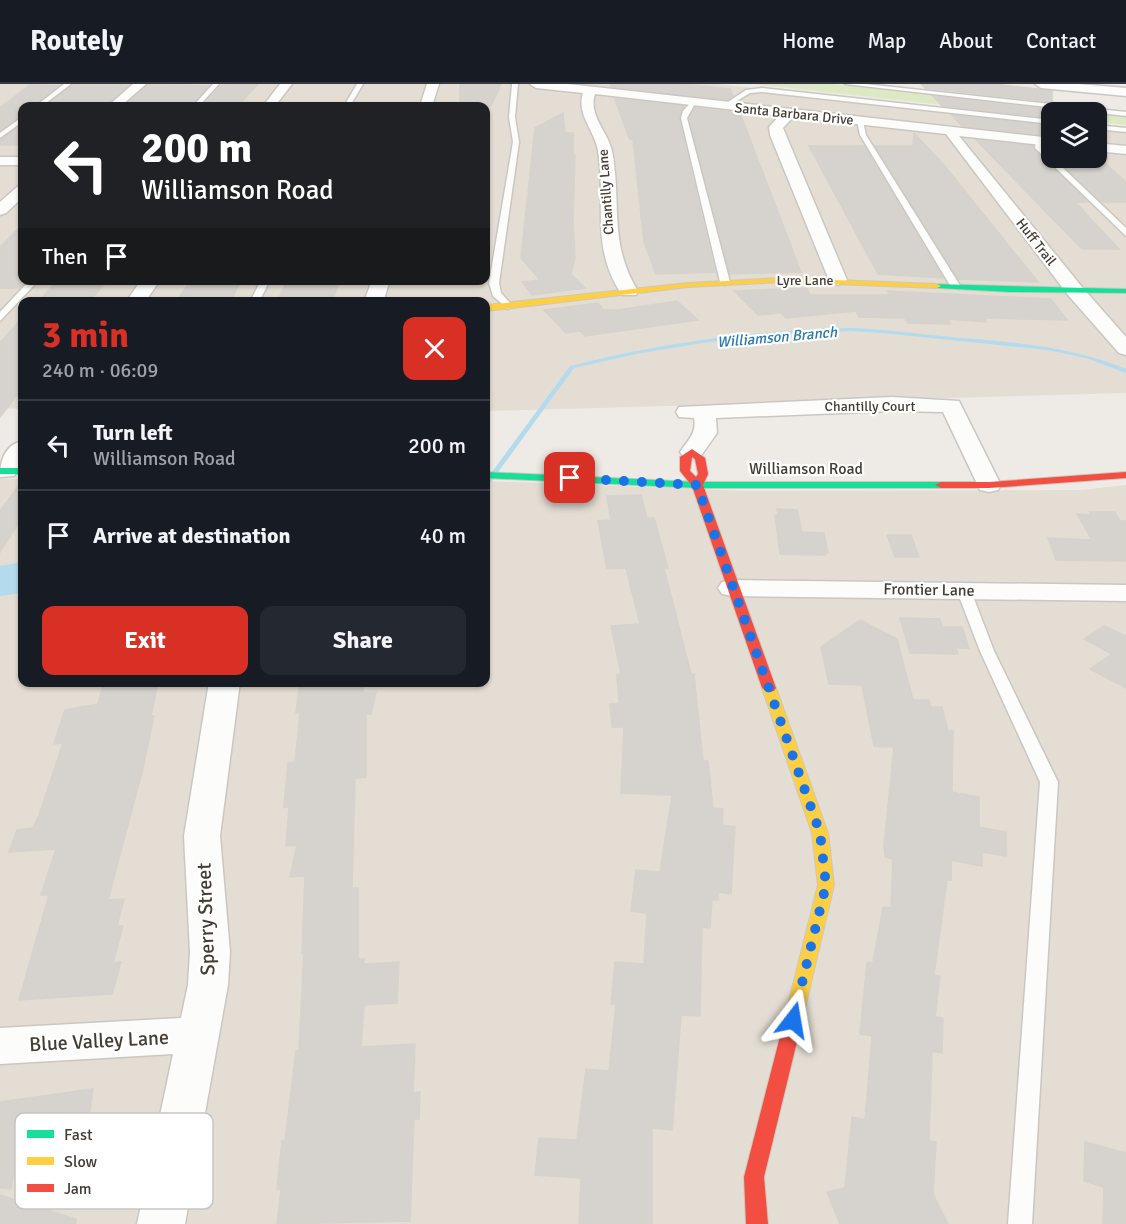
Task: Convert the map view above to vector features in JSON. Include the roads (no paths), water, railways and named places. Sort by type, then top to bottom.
[{"type":"street","points":[[119,102],[140,84]]},
{"type":"street","points":[[272,102],[286,84]]},
{"type":"street","points":[[427,102],[433,84]]},
{"type":"street","name":"Santa Barbara Drive","points":[[536,84],[1041,142]]},
{"type":"street","points":[[1041,84],[1126,92]]},
{"type":"street","name":"Chantilly Lane","points":[[590,91],[588,112],[605,150],[610,256],[617,275],[629,291]]},
{"type":"street","points":[[790,113],[776,127],[777,135],[838,280]]},
{"type":"street","name":"Huff Trail","points":[[953,132],[952,136],[1076,291],[1119,336],[1126,348]]},
{"type":"street","points":[[1107,148],[1126,150]]},
{"type":"street","points":[[0,161],[18,161]]},
{"type":"street","points":[[0,210],[18,194]]},
{"type":"street","name":"Lyre Lane","points":[[490,308],[725,282],[838,280],[956,288],[1126,291]]},
{"type":"street","name":"Chantilly Court","points":[[697,485],[703,474],[700,458],[692,452],[705,435],[708,425],[694,411],[892,404],[951,406],[989,485]]},
{"type":"street","points":[[9,471],[18,455]]},
{"type":"street","name":"Williamson Road","points":[[492,475],[697,485],[989,485],[1126,475]]},
{"type":"street","points":[[697,485],[820,833],[826,885],[754,1176],[757,1224]]},
{"type":"street","name":"Frontier Lane","points":[[732,588],[1126,593]]},
{"type":"street","name":"Sperry Street","points":[[183,1113],[208,985],[210,952],[202,836],[224,687]]},
{"type":"street","name":"Blue Valley Lane","points":[[0,1046],[198,1035]]},
{"type":"street","name":"Sperry Street","points":[[161,1224],[164,1209]]},
{"type":"lane","points":[[44,102],[68,84]]},
{"type":"lane","points":[[200,102],[216,84]]},
{"type":"lane","points":[[349,102],[360,84]]},
{"type":"lane","points":[[507,306],[496,294],[494,283],[516,142],[512,117],[515,84]]},
{"type":"lane","points":[[848,84],[1126,114]]},
{"type":"lane","points":[[725,106],[748,92],[762,90],[1041,121]]},
{"type":"lane","points":[[693,102],[684,118],[725,282]]},
{"type":"lane","points":[[860,121],[863,135],[956,288]]},
{"type":"lane","points":[[0,136],[18,122]]},
{"type":"lane","points":[[1107,128],[1126,130]]},
{"type":"lane","points":[[1059,168],[1126,233]]},
{"type":"lane","points":[[19,297],[30,285]]},
{"type":"lane","points":[[0,318],[18,298]]},
{"type":"lane","points":[[964,591],[987,651],[1049,782],[1020,1224]]},
{"type":"water","points":[[18,563],[18,594],[0,596],[0,566]]},
{"type":"waterway","name":"Williamson Branch","points":[[490,480],[572,367],[669,346],[801,331],[867,330],[1068,352],[1126,371]]}]
